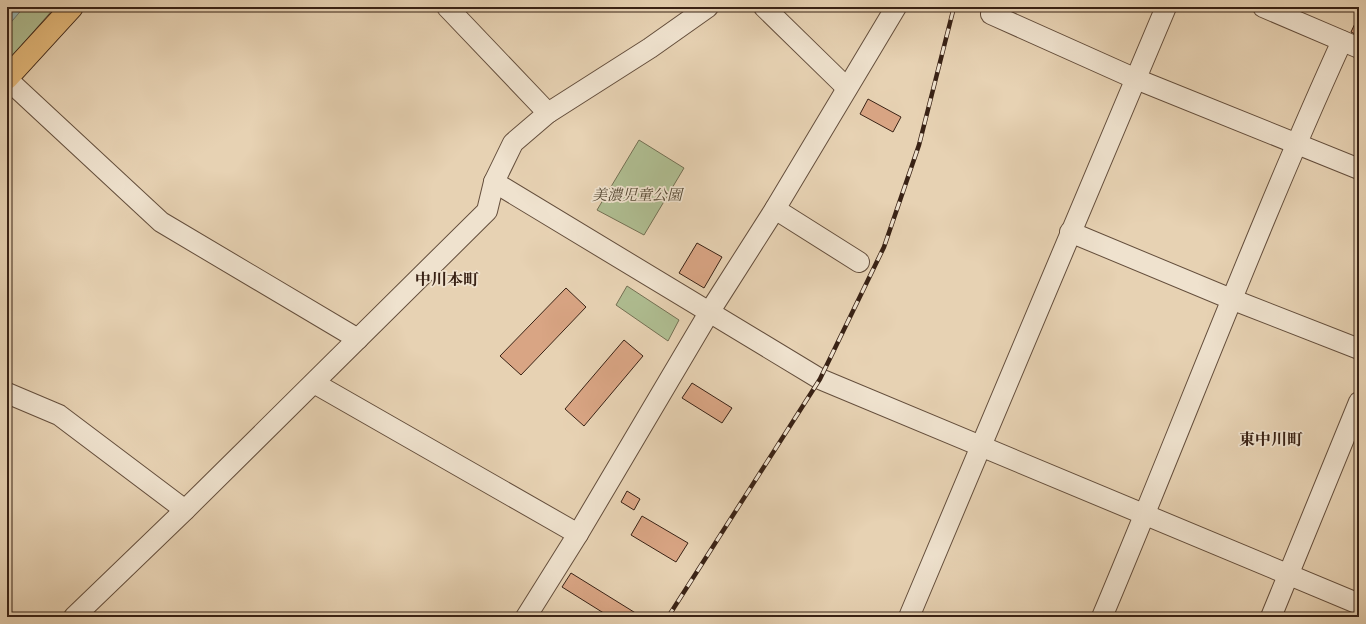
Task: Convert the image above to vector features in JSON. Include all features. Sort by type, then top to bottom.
[{"type":"main road","points":[[7,79],[72,7]]},
{"type":"street","points":[[446,7],[548,113]]},
{"type":"street","points":[[74,617],[185,510],[487,211],[494,182],[513,143],[548,113],[650,48],[708,7]]},
{"type":"street","points":[[764,7],[847,88]]},
{"type":"street","points":[[526,617],[578,534],[710,311],[775,209],[896,7]]},
{"type":"street","points":[[909,617],[1166,7]]},
{"type":"street","points":[[1102,617],[1145,515],[1231,299],[1296,142],[1350,44],[1263,7]]},
{"type":"street","points":[[991,14],[1136,79],[1296,142],[1359,169]]},
{"type":"street","points":[[7,79],[161,222],[358,339]]},
{"type":"street","points":[[494,182],[710,311],[820,379],[1359,604]]},
{"type":"street","points":[[775,209],[859,262]]},
{"type":"street","points":[[1070,232],[1231,299],[1359,349]]},
{"type":"street","points":[[314,382],[578,534]]},
{"type":"street","points":[[7,393],[59,415],[185,510]]},
{"type":"street","points":[[1270,617],[1359,402]]},
{"type":"green space","points":[[7,7],[55,7],[7,62]]},
{"type":"green space","name":"美濃児童公園","points":[[639,140],[684,168],[644,235],[597,210]]},
{"type":"green space","points":[[627,286],[679,320],[668,341],[616,305]]},
{"type":"water","points":[[7,7],[24,7],[7,27]]},
{"type":"building","points":[[1359,15],[1359,36],[1351,32]]},
{"type":"building","points":[[868,99],[901,117],[893,132],[860,114]]},
{"type":"building","points":[[697,243],[722,257],[704,288],[679,273]]},
{"type":"building","points":[[566,288],[586,307],[521,375],[500,356]]},
{"type":"building","points":[[624,340],[643,356],[584,426],[565,409]]},
{"type":"building","points":[[692,383],[732,408],[722,423],[682,398]]},
{"type":"building","points":[[627,491],[640,499],[634,510],[621,502]]},
{"type":"building","points":[[642,516],[688,543],[676,562],[631,535]]},
{"type":"building","points":[[571,573],[642,617],[610,617],[562,587]]},
{"type":"railway","points":[[668,617],[820,379],[884,247],[919,145],[954,7]]},
{"type":"district","name":"中川本町","points":[[447,279]]},
{"type":"district","name":"東中川町","points":[[1271,439]]}]
